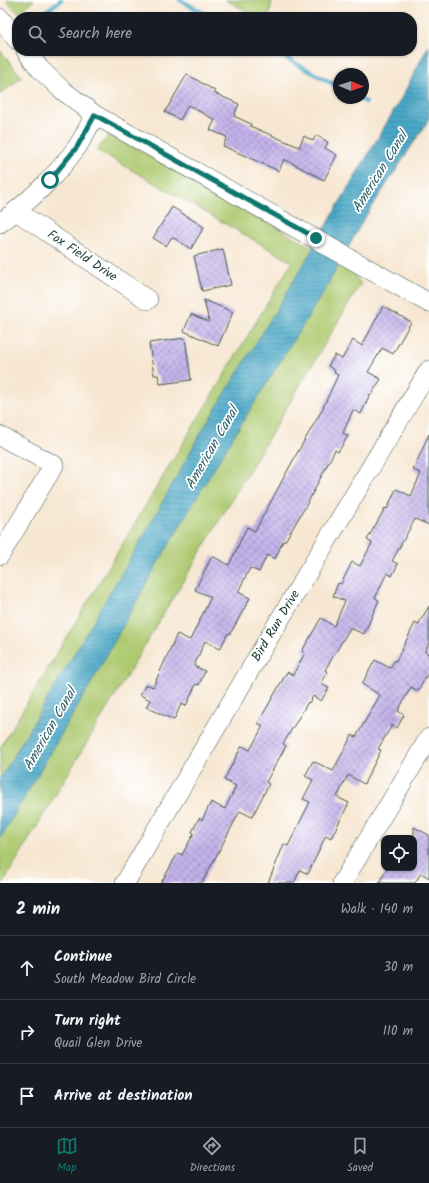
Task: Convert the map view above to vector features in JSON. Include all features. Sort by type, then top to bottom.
[{"type":"street","points":[[0,18],[12,34]]},
{"type":"street","points":[[30,56],[40,69],[61,89],[95,115],[352,258],[429,303]]},
{"type":"street","points":[[0,223],[16,211],[50,180],[72,152],[95,115]]},
{"type":"street","name":"Fox Field Drive","points":[[16,211],[148,300]]},
{"type":"street","name":"Bird Run Drive","points":[[125,883],[264,646],[429,370]]},
{"type":"street","points":[[0,436],[54,465],[0,555]]},
{"type":"street","points":[[342,883],[429,738]]},
{"type":"green space","points":[[6,0],[34,0],[19,12],[17,12]]},
{"type":"green space","points":[[226,0],[272,0],[270,12],[249,12]]},
{"type":"green space","points":[[0,50],[22,77],[0,94]]},
{"type":"green space","points":[[109,135],[116,137],[356,272],[355,278],[361,283],[3,883],[0,883],[0,748],[292,262],[97,150]]},
{"type":"water","name":"American Canal","points":[[429,44],[429,118],[426,124],[362,222],[326,288],[219,460],[151,575],[96,675],[0,839],[0,779],[147,530],[200,434],[278,307],[403,95]]},
{"type":"building","points":[[187,74],[215,91],[214,93],[239,104],[234,116],[251,124],[250,126],[299,147],[304,136],[313,141],[316,135],[328,142],[325,148],[337,155],[324,180],[284,159],[279,171],[223,146],[227,137],[210,130],[215,120],[188,105],[180,120],[165,112]]},
{"type":"building","points":[[172,207],[204,227],[191,249],[172,237],[166,246],[153,238]]},
{"type":"building","points":[[223,249],[231,285],[202,291],[194,256]]},
{"type":"building","points":[[204,300],[233,312],[218,346],[184,331],[191,314],[209,322]]},
{"type":"building","points":[[383,306],[411,322],[393,354],[382,348],[368,372],[381,379],[371,395],[370,394],[361,414],[353,410],[343,433],[348,436],[338,452],[335,450],[307,504],[285,541],[283,541],[275,559],[267,555],[259,572],[250,568],[238,592],[250,598],[230,634],[228,633],[220,649],[205,641],[194,666],[205,671],[199,685],[196,684],[186,706],[181,704],[174,720],[146,707],[150,700],[140,695],[146,684],[153,687],[177,634],[190,640],[211,597],[195,590],[212,556],[229,565],[247,527],[255,531],[321,412],[338,375],[328,366],[335,355],[342,359],[353,340],[362,346]]},
{"type":"building","points":[[185,338],[191,380],[160,384],[158,375],[154,375],[149,343]]},
{"type":"building","points":[[429,434],[429,525],[415,519],[392,561],[398,564],[392,576],[387,573],[375,598],[379,600],[364,634],[350,628],[325,670],[328,672],[321,684],[329,688],[321,701],[313,696],[309,703],[308,702],[283,744],[286,746],[266,782],[269,784],[252,817],[240,811],[202,883],[161,883],[178,853],[182,855],[194,833],[192,832],[199,818],[202,820],[211,802],[225,809],[236,786],[224,780],[237,755],[242,746],[250,750],[263,726],[258,723],[287,672],[293,675],[305,653],[302,651],[321,618],[334,626],[345,601],[333,596],[338,583],[341,584],[352,562],[360,566],[372,543],[367,540],[385,508],[387,509],[396,489],[411,496],[421,473],[413,470]]},
{"type":"building","points":[[429,606],[429,643],[425,652],[429,654],[429,671],[418,691],[411,687],[398,711],[404,715],[397,728],[392,725],[378,749],[381,750],[364,784],[348,775],[337,797],[349,803],[331,838],[326,835],[308,874],[300,870],[294,883],[268,883],[284,844],[288,846],[310,802],[303,799],[313,780],[305,776],[313,761],[333,771],[352,735],[356,737],[380,695],[362,684],[375,660],[390,668],[395,660],[396,661],[415,623],[418,625]]},
{"type":"building","points":[[414,827],[429,835],[429,878],[421,873],[415,883],[379,883],[385,871],[417,871],[417,835],[414,835]]},
{"type":"waterway","points":[[45,12],[61,0]]},
{"type":"waterway","points":[[180,0],[202,12]]},
{"type":"waterway","points":[[282,56],[333,84]]},
{"type":"route","points":[[50,180],[77,147],[95,115],[316,238]]}]
